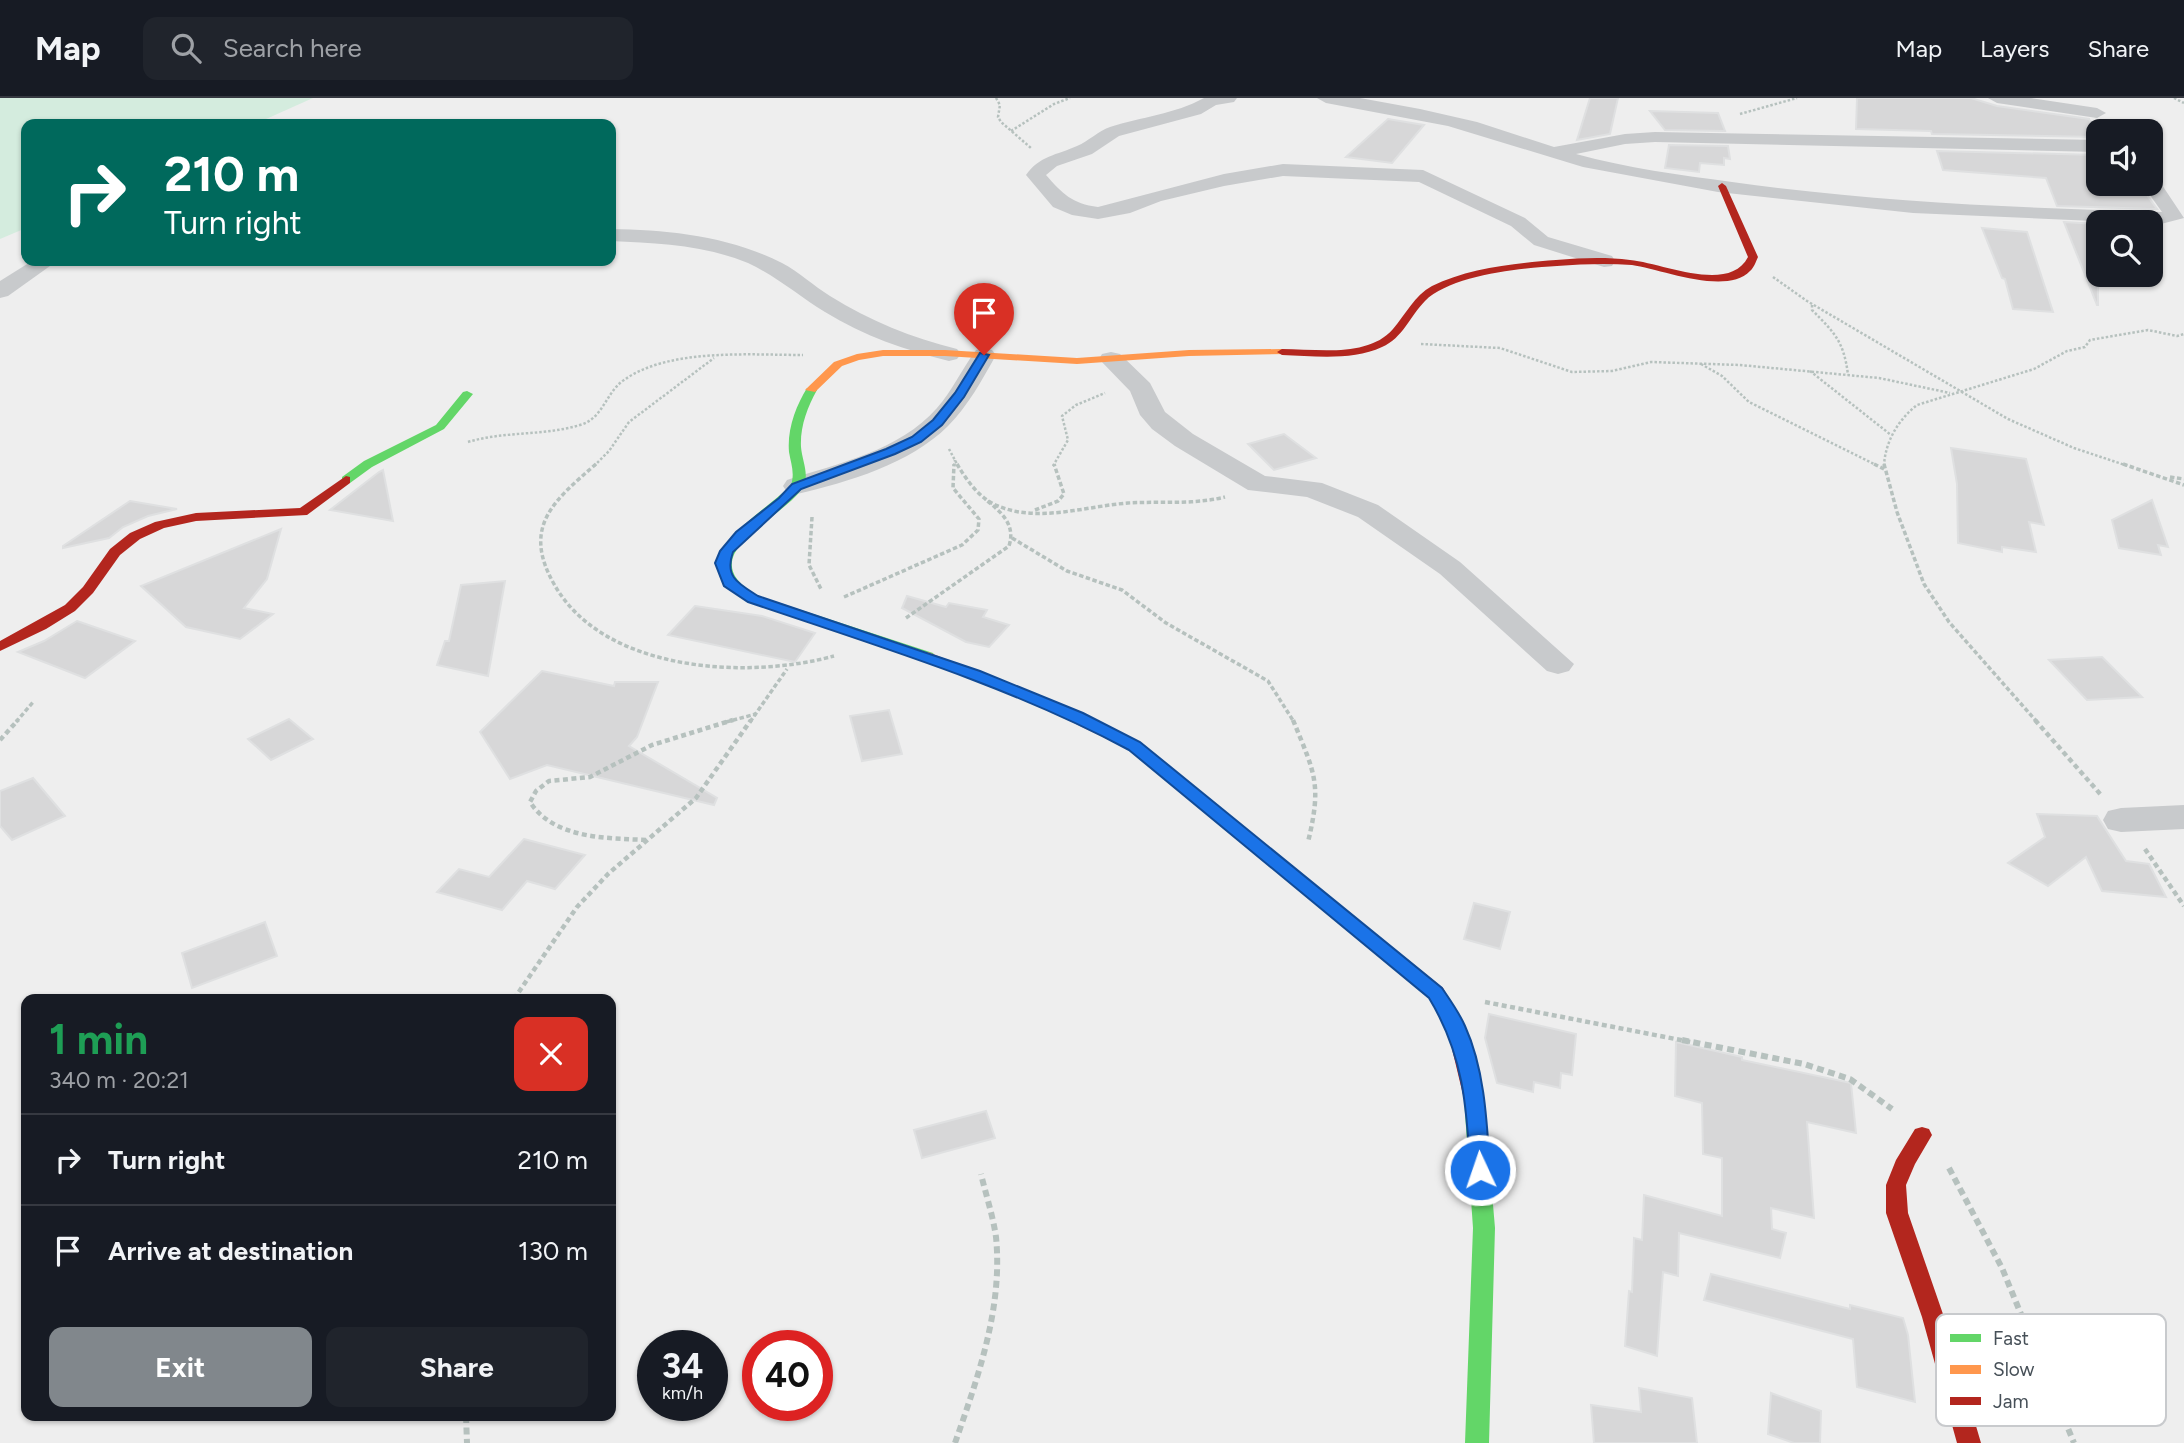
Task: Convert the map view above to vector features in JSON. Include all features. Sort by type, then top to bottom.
[{"type":"street","points":[[1228,98],[1211,101],[1195,110],[1119,129],[1085,149],[1050,162],[1036,175],[1045,189],[1067,207],[1089,213],[1123,209],[1154,197],[1224,180],[1283,170],[1423,176],[1518,222],[1541,241],[1604,261]]},
{"type":"street","points":[[1326,98],[1452,121],[1527,144],[1547,153],[1602,166],[1722,186],[1911,207],[2178,218]]},
{"type":"street","points":[[1997,98],[2100,106]]},
{"type":"street","points":[[1547,153],[1625,139],[1655,137],[2086,146]]},
{"type":"street","points":[[807,483],[795,447],[802,404],[837,365],[854,358],[949,354],[1059,361],[1161,354],[1321,352],[1378,346],[1404,322],[1423,295],[1431,290],[1548,264],[1604,261],[1718,278],[1737,275],[1753,262],[1752,252],[1722,186]]},
{"type":"street","points":[[2161,196],[2178,218]]},
{"type":"street","points":[[616,235],[680,239],[721,247],[774,267],[825,302],[884,334],[949,354]]},
{"type":"street","points":[[0,291],[38,266]]},
{"type":"street","points":[[984,355],[960,395],[937,422],[916,439],[890,452],[807,483],[727,551],[722,563],[729,583],[753,599],[876,639],[1022,692],[1078,716],[1134,746],[1436,993],[1456,1027],[1469,1073],[1477,1119],[1484,1228],[1477,1443]]},
{"type":"street","points":[[1111,359],[1132,378],[1161,424],[1244,478],[1258,484],[1312,489],[1368,511],[1450,568],[1558,664]]},
{"type":"street","points":[[0,647],[45,624],[79,600],[113,552],[125,541],[150,528],[178,520],[244,513],[303,512],[368,464],[440,427],[467,394]]},
{"type":"street","points":[[2121,820],[2184,817]]},
{"type":"street","points":[[1922,1135],[1906,1160],[1896,1185],[1898,1213],[1936,1326]]},
{"type":"street","points":[[1964,1426],[1969,1443]]},
{"type":"path","points":[[996,98],[1000,105],[998,117],[1050,162]]},
{"type":"path","points":[[1011,131],[1037,117],[1055,102],[1070,98]]},
{"type":"path","points":[[2174,98],[2184,103]]},
{"type":"path","points":[[1753,262],[1812,305],[1861,331],[1957,391],[2055,441],[2184,485]]},
{"type":"path","points":[[1812,305],[1812,310],[1841,338],[1845,346],[1848,375]]},
{"type":"path","points":[[2184,334],[2177,336],[2148,330],[2124,332],[2090,341],[2085,346],[2067,351],[2034,369],[1917,405],[1906,414],[1892,436],[1885,450],[1884,469],[1924,584],[1949,622],[2075,762],[2161,870],[2184,906]]},
{"type":"path","points":[[1378,346],[1478,345],[1518,353],[1572,372],[1591,374],[1651,362],[1697,362],[1906,382],[1951,393]]},
{"type":"path","points":[[458,445],[492,435],[582,424],[597,417],[622,381],[651,366],[714,358],[811,355],[854,358]]},
{"type":"path","points":[[714,358],[631,420],[614,447],[548,510],[541,527],[541,552],[550,581],[568,607],[614,642],[642,653],[746,669],[788,668],[826,659],[876,639],[1002,552],[1012,538]]},
{"type":"path","points":[[1697,362],[1722,376],[1749,402],[1884,469]]},
{"type":"path","points":[[1810,371],[1892,436]]},
{"type":"path","points":[[1028,512],[1045,507],[1064,494],[1064,488],[1055,475],[1053,466],[1068,440],[1061,420],[1065,411],[1115,389],[1132,378]]},
{"type":"path","points":[[937,422],[966,478],[1007,519],[1012,538],[1067,571],[1122,590],[1166,623],[1246,666],[1268,681],[1280,694],[1300,735],[1317,789],[1315,812],[1297,879]]},
{"type":"path","points":[[842,598],[853,596],[886,576],[952,550],[970,539],[978,530],[979,519],[957,497],[953,489],[952,471],[955,460]]},
{"type":"path","points":[[2162,476],[2184,479]]},
{"type":"path","points":[[807,483],[813,498],[809,565],[823,592]]},
{"type":"path","points":[[985,499],[1028,512],[1051,513],[1132,503],[1198,503],[1233,495],[1258,484]]},
{"type":"path","points":[[516,994],[577,907],[608,874],[696,798],[788,668]]},
{"type":"path","points":[[0,740],[34,701]]},
{"type":"path","points":[[647,840],[597,836],[559,827],[533,808],[530,802],[535,792],[550,780],[590,777],[625,756],[654,744],[757,714]]},
{"type":"path","points":[[1436,993],[1804,1064],[1850,1079],[1878,1098],[1922,1135],[1947,1165],[1972,1205],[2004,1269],[2022,1314]]},
{"type":"path","points":[[955,1443],[979,1375],[994,1302],[996,1242],[981,1174]]},
{"type":"path","points":[[466,1421],[467,1443]]},
{"type":"path","points":[[2067,1426],[2074,1443]]},
{"type":"green space","points":[[0,98],[313,98],[266,119],[21,119],[21,230],[0,239]]},
{"type":"building","points":[[1590,98],[1618,98],[1610,134],[1577,140]]},
{"type":"building","points":[[1857,98],[1971,98],[1997,106],[2089,119],[2086,119],[2086,137],[1932,134],[1931,131],[1856,129]]},
{"type":"building","points":[[1650,111],[1718,113],[1725,131],[1665,130]]},
{"type":"building","points":[[1388,119],[1424,125],[1392,163],[1346,157]]},
{"type":"building","points":[[1669,145],[1728,146],[1730,159],[1724,158],[1724,165],[1700,163],[1699,172],[1665,168]]},
{"type":"building","points":[[1937,151],[2086,155],[2086,196],[2148,196],[2157,209],[2057,206],[2046,178],[1943,170]]},
{"type":"building","points":[[2064,222],[2086,223],[2086,277]]},
{"type":"building","points":[[1982,228],[2027,232],[2053,312],[2013,309],[2005,279],[2002,278]]},
{"type":"building","points":[[2090,287],[2098,287],[2097,305]]},
{"type":"building","points":[[1284,434],[1316,458],[1274,470],[1248,444]]},
{"type":"building","points":[[1951,448],[2026,459],[2044,525],[2029,522],[2036,552],[2002,547],[2002,552],[1958,543],[1957,484]]},
{"type":"building","points":[[383,470],[393,521],[330,510],[379,472]]},
{"type":"building","points":[[2152,500],[2168,547],[2158,545],[2161,555],[2119,548],[2112,520]]},
{"type":"building","points":[[130,501],[177,509],[148,516],[123,527],[109,538],[63,548],[63,546]]},
{"type":"building","points":[[281,529],[267,579],[244,608],[273,614],[240,639],[186,627],[141,586]]},
{"type":"building","points":[[505,581],[488,676],[437,665],[445,641],[449,641],[461,585]]},
{"type":"building","points":[[907,596],[946,607],[949,603],[987,610],[983,617],[1009,625],[989,647],[966,642],[902,608]]},
{"type":"building","points":[[695,606],[762,616],[815,633],[795,662],[668,635]]},
{"type":"building","points":[[77,621],[135,641],[85,678],[18,652],[44,641]]},
{"type":"building","points":[[2102,657],[2142,697],[2087,700],[2049,660]]},
{"type":"building","points":[[542,671],[614,686],[615,682],[658,682],[637,737],[629,746],[717,798],[714,805],[547,765],[510,779],[480,732]]},
{"type":"building","points":[[889,710],[902,754],[862,761],[850,716]]},
{"type":"building","points":[[289,719],[313,739],[271,760],[248,739]]},
{"type":"building","points":[[33,778],[65,816],[12,840],[0,826],[0,791]]},
{"type":"building","points":[[2037,814],[2097,816],[2126,861],[2149,864],[2166,897],[2102,891],[2086,857],[2048,886],[2008,863],[2045,837]]},
{"type":"building","points":[[524,839],[585,855],[555,889],[527,881],[502,910],[437,892],[459,869],[489,877]]},
{"type":"building","points":[[1474,903],[1510,912],[1500,949],[1464,939]]},
{"type":"building","points":[[265,922],[277,956],[192,988],[182,953]]},
{"type":"building","points":[[1489,1014],[1576,1034],[1572,1075],[1561,1073],[1560,1088],[1534,1082],[1533,1092],[1497,1083],[1485,1038]]},
{"type":"building","points":[[1676,1042],[1742,1057],[1742,1060],[1851,1083],[1856,1133],[1807,1122],[1814,1218],[1771,1208],[1772,1229],[1786,1233],[1780,1258],[1679,1233],[1678,1276],[1663,1272],[1657,1356],[1625,1346],[1629,1291],[1632,1292],[1634,1238],[1642,1240],[1644,1195],[1722,1216],[1722,1158],[1703,1154],[1702,1103],[1675,1096]]},
{"type":"building","points":[[986,1111],[995,1138],[922,1158],[914,1130]]},
{"type":"building","points":[[1711,1274],[1850,1309],[1850,1305],[1903,1318],[1908,1335],[1915,1402],[1857,1387],[1853,1339],[1704,1300]]},
{"type":"building","points":[[1639,1388],[1692,1398],[1697,1443],[1594,1443],[1591,1405],[1641,1412]]},
{"type":"building","points":[[1771,1393],[1821,1411],[1820,1443],[1794,1443],[1768,1434]]},
{"type":"traffic: fast","points":[[811,390],[797,426],[797,486],[785,500],[737,540],[727,554],[724,568],[732,583],[753,599],[928,656]]},
{"type":"traffic: fast","points":[[346,480],[368,464],[440,427],[467,394]]},
{"type":"traffic: fast","points":[[1474,1099],[1484,1228],[1477,1443]]},
{"type":"traffic: slow","points":[[811,390],[838,364],[857,357],[883,353],[945,353],[1077,361],[1189,353],[1282,352]]},
{"type":"traffic: slow","points":[[928,656],[1042,702],[1134,746],[1297,879]]},
{"type":"traffic: jam","points":[[1282,352],[1344,352],[1377,346],[1392,337],[1418,302],[1435,289],[1451,282],[1514,268],[1553,263],[1614,261],[1704,277],[1735,276],[1747,269],[1753,257],[1722,186]]},
{"type":"traffic: jam","points":[[0,647],[70,608],[88,590],[115,552],[135,536],[160,525],[196,517],[303,512],[346,480]]},
{"type":"traffic: jam","points":[[1297,879],[1436,993],[1456,1027],[1474,1099]]},
{"type":"traffic: jam","points":[[1922,1135],[1906,1160],[1896,1185],[1897,1213],[1936,1328]]},
{"type":"traffic: jam","points":[[1964,1426],[1969,1443]]},
{"type":"route","points":[[984,355],[960,395],[937,422],[916,439],[890,452],[797,486],[784,501],[741,535],[727,551],[722,563],[729,583],[753,599],[975,674],[1078,716],[1134,746],[1189,788],[1436,993],[1456,1027],[1469,1073],[1477,1119],[1480,1170]]}]
